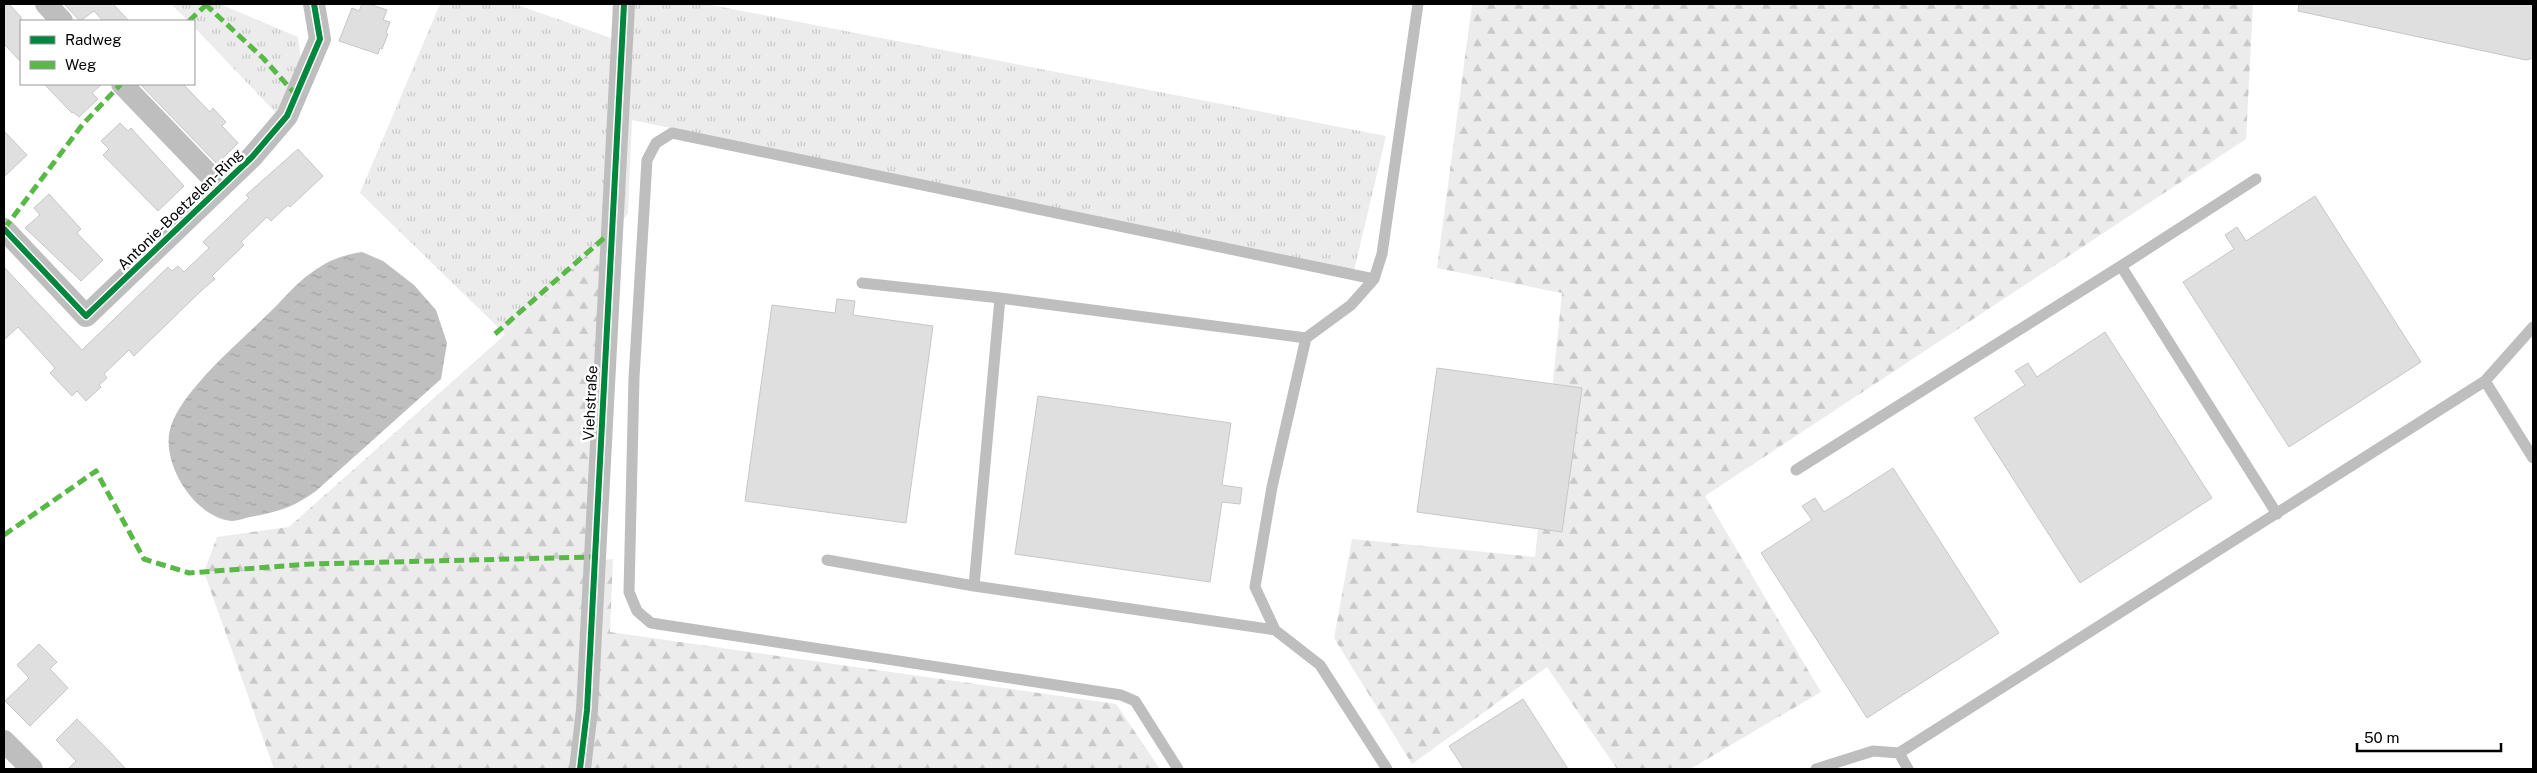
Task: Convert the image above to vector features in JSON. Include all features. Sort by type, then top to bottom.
[{"type":"street","points":[[46,4],[61,20]]},
{"type":"street","name":"Antonie-Boetzelen-Ring","points":[[4,230],[86,316],[252,157],[287,116],[320,39],[314,4]]},
{"type":"street","name":"Viehstraße","points":[[580,769],[587,710],[624,4]]},
{"type":"street","points":[[123,85],[221,187]]},
{"type":"street","points":[[4,741],[32,769]]},
{"type":"lane","points":[[1387,769],[1320,665],[1275,630],[1255,587],[1272,487],[1306,338],[1351,305],[1374,279],[1382,254],[1418,4]]},
{"type":"lane","points":[[1178,769],[1135,701],[1121,695],[651,623],[637,611],[629,592],[634,378],[647,160],[656,143],[672,133],[1374,279]]},
{"type":"lane","points":[[1796,470],[2121,266],[2256,178]]},
{"type":"lane","points":[[2121,266],[2276,514]]},
{"type":"lane","points":[[862,283],[1000,298],[1306,338]]},
{"type":"lane","points":[[974,586],[1000,298]]},
{"type":"lane","points":[[1816,769],[1873,751],[1899,753],[2485,380],[2533,327]]},
{"type":"lane","points":[[2485,380],[2533,458]]},
{"type":"lane","points":[[827,560],[974,586],[1275,630]]},
{"type":"lane","points":[[1899,753],[1908,769]]},
{"type":"green space","points":[[171,4],[220,4],[298,37],[301,61],[276,113],[195,28],[195,20],[187,20]]},
{"type":"green space","points":[[440,4],[515,4],[625,43],[629,4],[706,4],[1386,136],[1354,271],[632,120],[628,214],[505,334],[360,193]]},
{"type":"green space","points":[[1472,4],[2253,4],[2246,139],[1705,496],[1821,692],[1690,769],[1617,769],[1547,667],[1412,764],[1334,638],[1352,539],[1535,557],[1562,293],[1437,268]]},
{"type":"green space","points":[[604,238],[590,561],[613,559],[610,632],[1116,704],[1160,769],[274,769],[204,572],[217,537],[289,527],[499,340]]},
{"type":"water","points":[[362,252],[383,261],[414,285],[436,310],[447,343],[441,379],[308,497],[285,508],[234,521],[218,517],[205,510],[183,486],[175,471],[170,455],[169,440],[171,426],[178,411],[200,381],[305,277],[329,262]]},
{"type":"building","points":[[4,4],[9,4],[21,17],[20,61],[4,44]]},
{"type":"building","points":[[64,4],[113,4],[128,20],[102,20],[94,11],[79,20]]},
{"type":"building","points":[[362,4],[369,4],[387,10],[383,20],[390,22],[386,33],[388,34],[378,54],[339,41],[352,8],[359,11]]},
{"type":"building","points":[[2299,4],[2533,4],[2533,58],[2526,60],[2298,11]]},
{"type":"building","points":[[45,85],[101,85],[92,93],[98,99],[79,117],[72,113]]},
{"type":"building","points":[[141,85],[184,85],[210,112],[213,108],[226,122],[222,126],[238,143],[217,164]]},
{"type":"building","points":[[120,123],[128,131],[131,128],[184,186],[158,211],[103,155],[109,149],[101,141]]},
{"type":"building","points":[[4,131],[27,155],[4,177]]},
{"type":"building","points":[[298,149],[323,176],[290,207],[288,205],[271,221],[267,217],[241,242],[244,245],[212,276],[215,279],[134,356],[129,350],[104,374],[107,378],[99,385],[101,387],[86,401],[77,391],[72,396],[50,373],[55,368],[18,327],[4,340],[4,267],[82,350],[168,267],[172,271],[178,266],[184,272],[209,248],[203,242],[249,198],[246,195]]},
{"type":"building","points":[[49,194],[81,229],[77,233],[103,260],[81,281],[25,228],[40,215],[34,208]]},
{"type":"building","points":[[2315,196],[2421,362],[2289,447],[2183,282],[2234,249],[2225,235],[2237,227],[2246,241]]},
{"type":"building","points":[[837,299],[855,301],[853,315],[933,326],[906,523],[745,501],[772,305],[835,313]]},
{"type":"building","points":[[2105,332],[2212,498],[2080,583],[1974,418],[2025,385],[2015,371],[2028,363],[2037,377]]},
{"type":"building","points":[[1437,368],[1582,388],[1562,532],[1417,512]]},
{"type":"building","points":[[1038,396],[1231,423],[1222,485],[1242,488],[1240,504],[1222,502],[1210,582],[1015,554]]},
{"type":"building","points":[[1893,468],[1999,633],[1867,718],[1761,553],[1812,520],[1802,506],[1815,498],[1824,512]]},
{"type":"building","points":[[39,644],[57,662],[50,669],[68,688],[30,726],[5,701],[29,678],[17,665]]},
{"type":"building","points":[[1523,699],[1568,769],[1464,769],[1449,746]]},
{"type":"building","points":[[77,719],[126,769],[68,769],[76,761],[56,740]]},
{"type":"marked path","points":[[205,4],[263,58],[297,96]]},
{"type":"marked path","points":[[190,20],[206,5]]},
{"type":"marked path","points":[[4,229],[83,124],[120,85]]},
{"type":"marked path","points":[[495,334],[604,238]]},
{"type":"marked path","points":[[4,535],[96,471],[144,559],[189,573],[310,564],[594,557]]},
{"type":"cycle path","points":[[4,229],[86,316],[252,157],[287,116],[320,39],[314,4]]},
{"type":"cycle path","points":[[580,769],[587,710],[624,4]]}]
